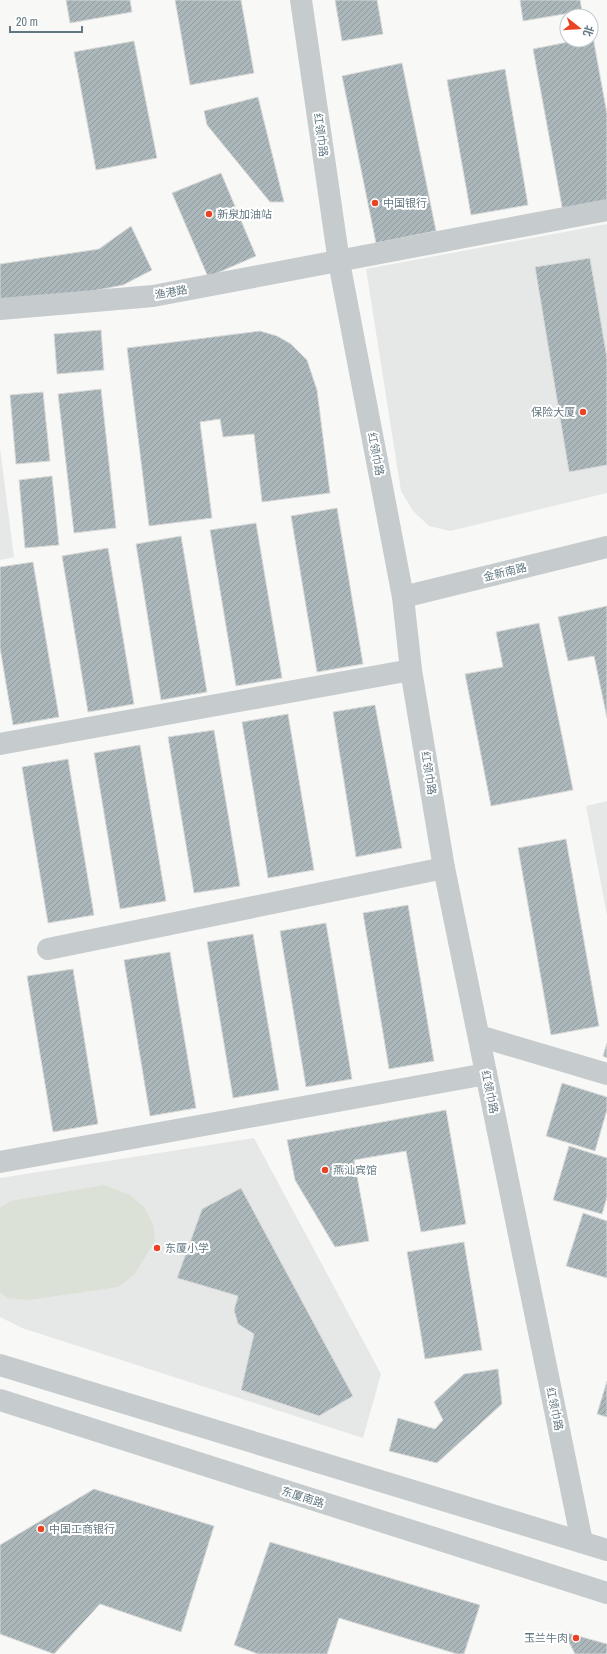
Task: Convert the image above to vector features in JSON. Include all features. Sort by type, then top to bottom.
[{"type":"street","name":"红领巾路","points":[[301,0],[339,262],[403,597],[411,670],[444,868],[582,1542]]},
{"type":"street","name":"渔港路","points":[[0,310],[153,296],[339,262],[607,210]]},
{"type":"street","name":"金新南路","points":[[403,597],[607,547]]},
{"type":"street","points":[[0,744],[411,670]]},
{"type":"street","points":[[48,949],[444,868]]},
{"type":"street","points":[[479,1036],[607,1074]]},
{"type":"street","points":[[0,1162],[486,1074]]},
{"type":"street","points":[[0,1365],[607,1550]]},
{"type":"street","name":"东厦南路","points":[[0,1400],[607,1593]]},
{"type":"shaded area","points":[[607,224],[607,493],[450,531],[429,526],[413,511],[401,491],[366,269]]},
{"type":"shaded area","points":[[0,448],[14,557],[0,560]]},
{"type":"shaded area","points":[[607,801],[607,915],[586,806]]},
{"type":"shaded area","name":"东厦小学","points":[[254,1138],[381,1374],[363,1438],[22,1328],[0,1317],[0,1178]]},
{"type":"shaded area","points":[[104,1185],[130,1195],[145,1208],[153,1225],[155,1241],[134,1275],[118,1287],[29,1300],[8,1298],[0,1292],[0,1208],[11,1201]]},
{"type":"building","points":[[66,0],[130,0],[132,12],[70,23]]},
{"type":"building","points":[[175,0],[241,0],[254,73],[190,85]]},
{"type":"building","points":[[335,0],[377,0],[383,34],[342,41]]},
{"type":"building","points":[[520,0],[580,0],[581,8],[559,8],[559,15],[523,21]]},
{"type":"building","points":[[134,41],[157,158],[96,170],[74,52]]},
{"type":"building","points":[[559,44],[559,48],[595,48],[607,114],[607,203],[563,212],[533,49]]},
{"type":"building","points":[[402,63],[436,231],[376,243],[342,76]]},
{"type":"building","points":[[505,69],[528,205],[471,215],[447,80]]},
{"type":"building","points":[[258,97],[284,202],[270,202],[207,125],[204,111]]},
{"type":"building","name":"新泉加油站","points":[[221,173],[256,256],[208,277],[172,193]]},
{"type":"building","points":[[131,226],[152,270],[123,285],[67,296],[0,300],[0,264],[99,249]]},
{"type":"building","name":"保险大厦","points":[[590,258],[607,358],[607,465],[569,472],[535,267]]},
{"type":"building","points":[[101,330],[104,370],[57,374],[54,334]]},
{"type":"building","points":[[260,331],[277,336],[291,344],[307,360],[317,390],[330,493],[262,502],[254,434],[223,437],[220,419],[200,422],[212,518],[149,526],[127,348]]},
{"type":"building","points":[[101,389],[116,528],[74,533],[58,394]]},
{"type":"building","points":[[43,392],[50,461],[16,464],[10,395]]},
{"type":"building","points":[[52,476],[59,545],[25,548],[19,480]]},
{"type":"building","points":[[337,508],[363,664],[317,672],[291,516]]},
{"type":"building","points":[[256,523],[282,678],[236,686],[210,530]]},
{"type":"building","points":[[181,536],[207,692],[161,700],[136,544]]},
{"type":"building","points":[[108,548],[134,704],[88,712],[62,556]]},
{"type":"building","points":[[33,562],[59,717],[13,725],[0,648],[0,567]]},
{"type":"building","points":[[607,606],[607,718],[594,656],[568,661],[558,617]]},
{"type":"building","points":[[539,623],[573,790],[491,806],[465,674],[503,667],[496,632]]},
{"type":"building","points":[[375,705],[402,848],[356,857],[333,712]]},
{"type":"building","points":[[288,714],[314,870],[268,878],[242,722]]},
{"type":"building","points":[[214,730],[240,886],[194,893],[168,737]]},
{"type":"building","points":[[140,745],[166,901],[120,909],[94,753]]},
{"type":"building","points":[[68,759],[94,915],[48,923],[22,767]]},
{"type":"building","points":[[566,839],[599,1026],[551,1035],[518,848]]},
{"type":"building","points":[[408,905],[434,1061],[389,1069],[363,913]]},
{"type":"building","points":[[326,923],[352,1079],[306,1087],[280,931]]},
{"type":"building","points":[[253,934],[279,1090],[233,1098],[207,942]]},
{"type":"building","points":[[170,952],[196,1108],[150,1116],[124,960]]},
{"type":"building","points":[[73,969],[98,1124],[53,1132],[27,976]]},
{"type":"building","points":[[607,1043],[607,1058],[603,1056]]},
{"type":"building","points":[[562,1083],[607,1097],[607,1110],[595,1151],[546,1136]]},
{"type":"building","name":"燕汕宾馆","points":[[446,1110],[466,1224],[421,1232],[406,1151],[354,1160],[369,1241],[335,1247],[295,1180],[287,1140]]},
{"type":"building","points":[[569,1146],[607,1158],[607,1197],[602,1214],[553,1200]]},
{"type":"building","points":[[241,1188],[353,1396],[319,1416],[241,1390],[254,1334],[238,1324],[234,1310],[238,1296],[177,1278],[202,1209]]},
{"type":"building","points":[[583,1213],[607,1221],[607,1278],[566,1266]]},
{"type":"building","points":[[464,1242],[482,1350],[425,1359],[407,1252]]},
{"type":"building","points":[[498,1369],[502,1404],[437,1463],[389,1451],[398,1418],[435,1429],[443,1420],[434,1402],[464,1374]]},
{"type":"building","points":[[607,1381],[607,1417],[597,1414]]},
{"type":"building","points":[[94,1489],[214,1526],[181,1632],[100,1604],[54,1654],[0,1634],[0,1545]]},
{"type":"building","points":[[270,1542],[480,1605],[464,1654],[457,1654],[339,1618],[327,1654],[258,1654],[234,1645]]},
{"type":"building","name":"玉兰牛肉","points":[[564,1632],[607,1644],[607,1654],[575,1654]]},
{"type":"place","name":"中国银行","points":[[375,203]]},
{"type":"place","name":"新泉加油站","points":[[209,214]]},
{"type":"place","name":"保险大厦","points":[[583,412]]},
{"type":"place","name":"燕汕宾馆","points":[[325,1170]]},
{"type":"place","name":"东厦小学","points":[[157,1248]]},
{"type":"place","name":"中国工商银行","points":[[41,1529]]},
{"type":"place","name":"玉兰牛肉","points":[[576,1638]]}]
